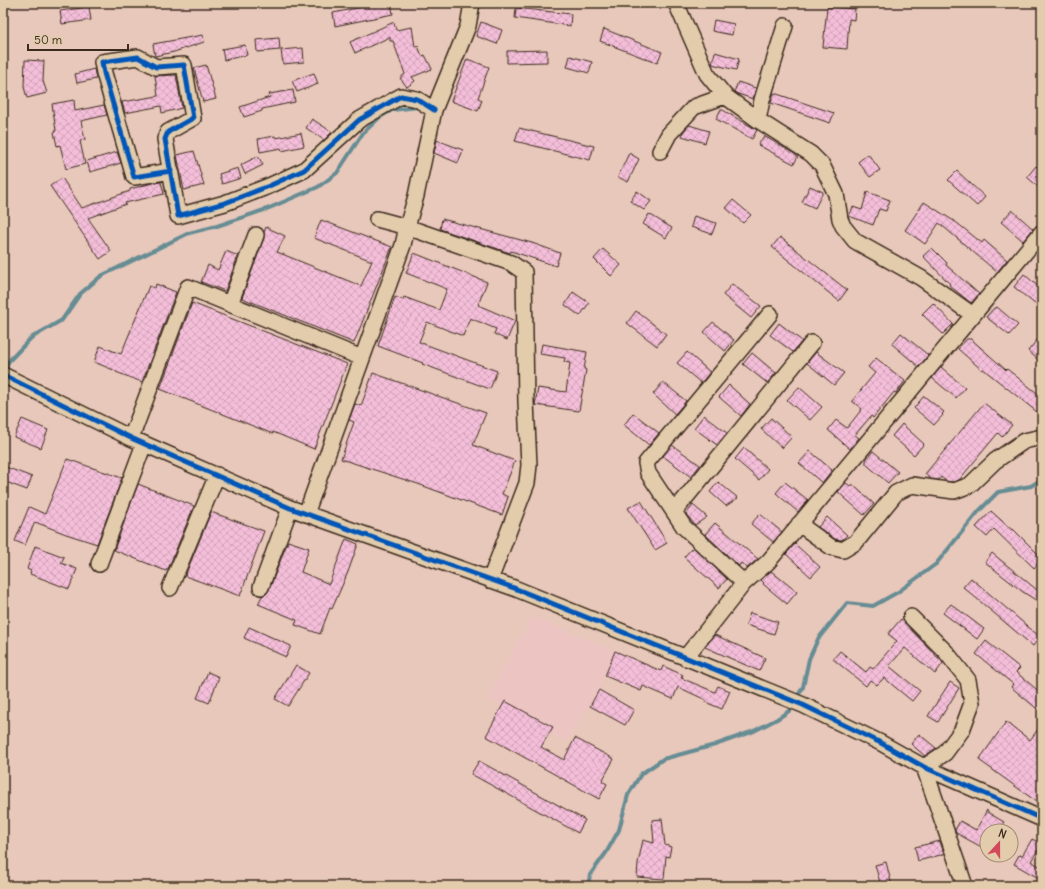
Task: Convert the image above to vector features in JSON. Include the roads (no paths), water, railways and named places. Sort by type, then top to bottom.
[{"type":"street","points":[[306,514],[403,245],[416,196],[434,110],[468,26],[472,3]]},
{"type":"street","points":[[676,3],[707,74],[725,96],[758,120],[811,154],[822,165],[836,194],[840,219],[843,226],[855,241],[920,278],[973,315]]},
{"type":"street","points":[[758,120],[762,100],[785,26]]},
{"type":"street","points":[[170,171],[134,177],[102,62],[138,58],[156,67],[184,65],[194,118],[168,132],[165,138],[178,216],[225,203],[269,186],[304,170],[359,120],[401,96],[417,99],[434,110]]},
{"type":"street","points":[[660,151],[669,134],[694,108],[725,96]]},
{"type":"street","points":[[377,219],[407,227],[511,263],[524,272],[526,402],[530,465],[527,483],[494,581]]},
{"type":"street","points":[[685,658],[744,583],[768,562],[1042,232]]},
{"type":"street","points":[[230,304],[256,235]]},
{"type":"street","points":[[99,564],[188,287],[362,358]]},
{"type":"street","points":[[744,583],[684,527],[648,473],[646,463],[770,314]]},
{"type":"street","points":[[674,512],[812,343]]},
{"type":"street","points":[[6,377],[138,441],[290,508],[514,588],[803,705],[881,743],[924,767],[1042,819]]},
{"type":"street","points":[[800,524],[831,547],[843,550],[856,542],[896,493],[912,485],[954,491],[970,484],[995,461],[1024,441],[1042,437]]},
{"type":"street","points":[[170,588],[216,475]]},
{"type":"street","points":[[261,587],[290,508]]},
{"type":"street","points":[[911,616],[946,652],[968,680],[972,702],[962,730],[945,754],[924,767]]},
{"type":"street","points":[[924,767],[965,886]]},
{"type":"waterway","points":[[5,372],[8,362],[31,338],[62,320],[80,294],[101,276],[189,233],[217,226],[267,209],[318,187],[337,173],[363,133],[380,117],[392,110],[418,107]]},
{"type":"waterway","points":[[796,699],[803,687],[809,659],[818,639],[847,603],[873,606],[898,592],[936,564],[979,511],[998,492],[1031,486],[1042,479]]},
{"type":"waterway","points":[[588,886],[590,875],[606,853],[619,830],[628,795],[641,774],[663,759],[715,745],[754,731],[789,711],[793,704]]}]
